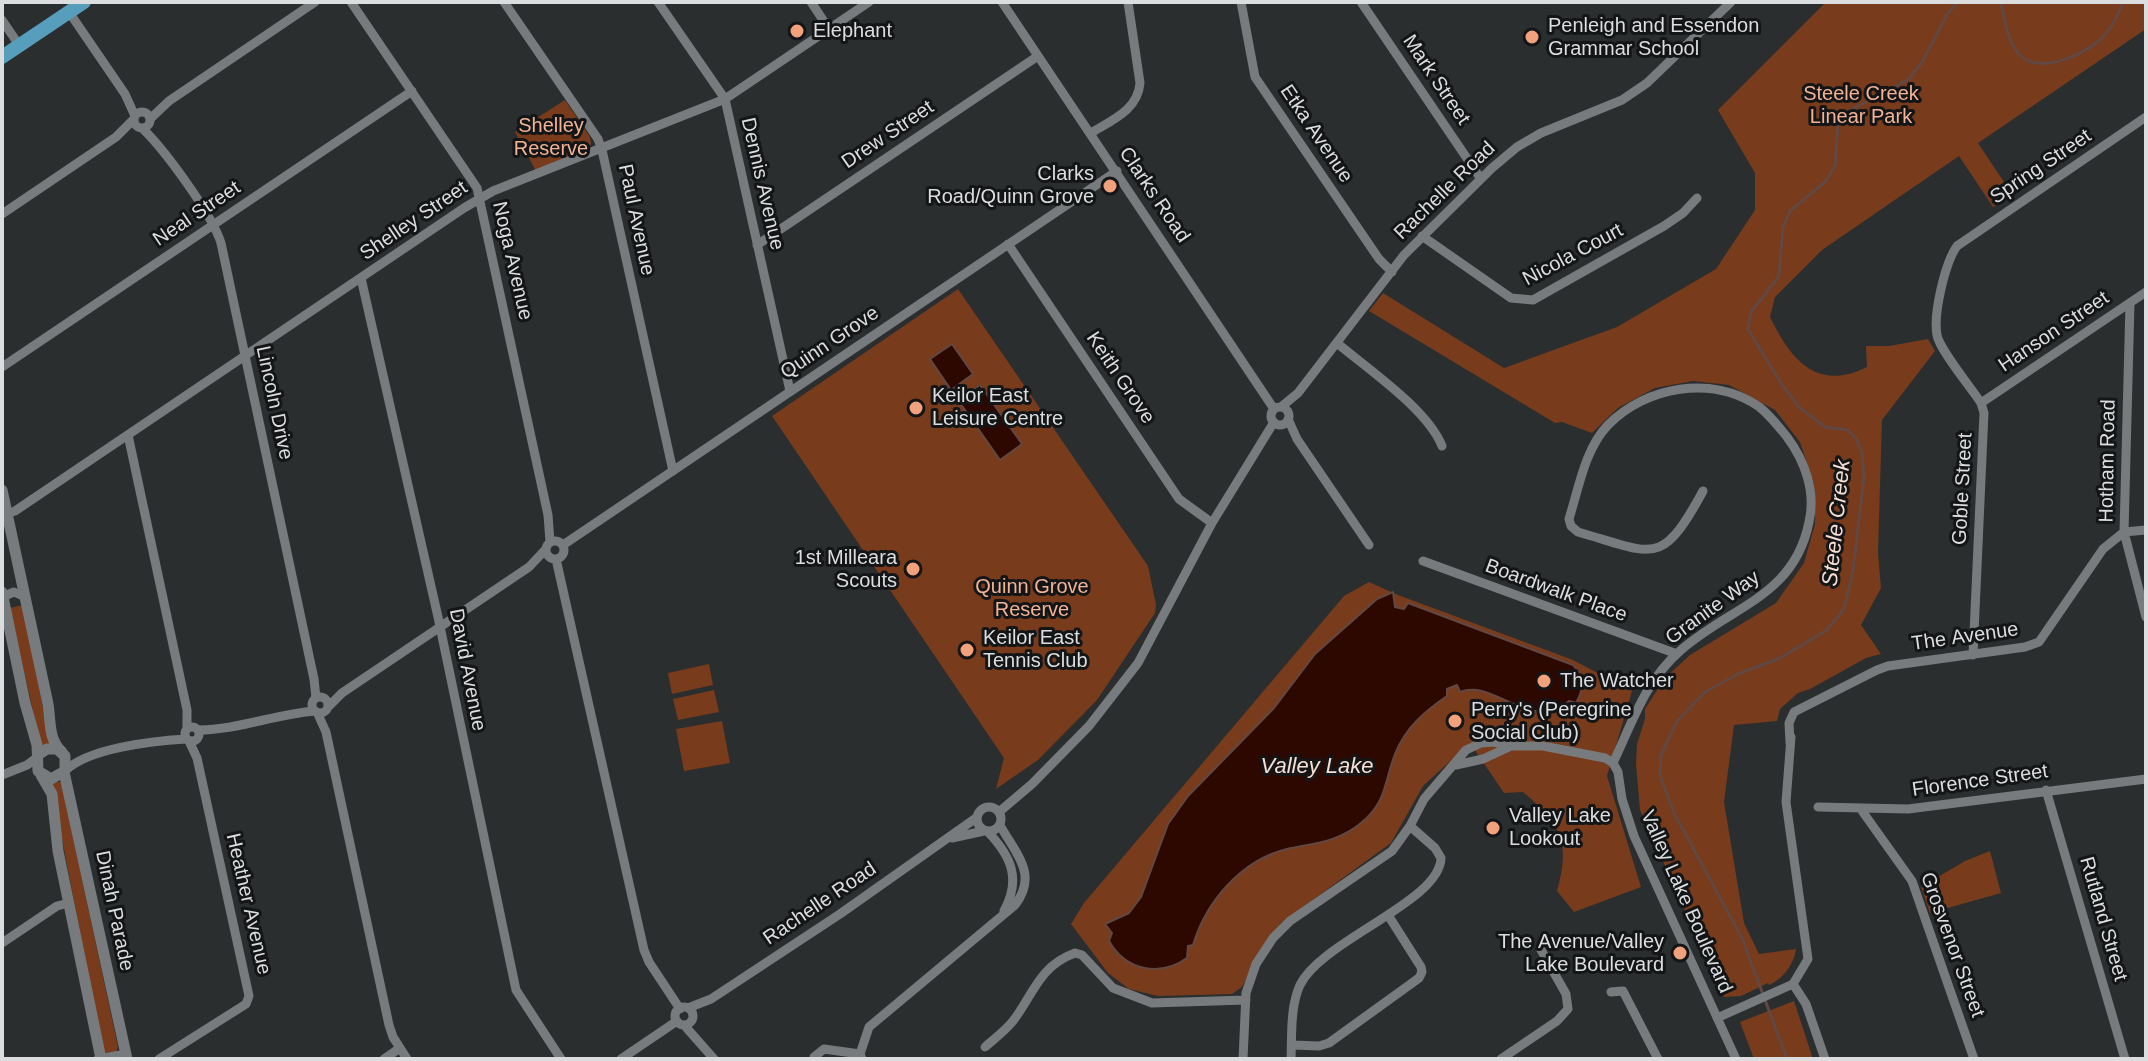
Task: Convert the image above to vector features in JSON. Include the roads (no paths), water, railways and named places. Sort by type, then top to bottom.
[{"type":"main road","points":[[2,57],[84,2]]},
{"type":"street","points":[[2,214],[315,2]]},
{"type":"street","name":"Noga Avenue","points":[[351,2],[477,188],[644,950],[714,1059]]},
{"type":"street","name":"Paul Avenue","points":[[504,2],[598,139],[602,150],[673,471]]},
{"type":"street","name":"Dennis Avenue","points":[[658,2],[725,99],[790,391]]},
{"type":"street","points":[[811,2],[829,29]]},
{"type":"street","name":"Shelley Street","points":[[5,515],[493,191],[725,99],[869,2]]},
{"type":"street","name":"Clarks Road","points":[[1002,2],[1369,545]]},
{"type":"street","points":[[1091,133],[1130,107],[1139,96],[1140,83],[1128,2]]},
{"type":"street","name":"Etka Avenue","points":[[1241,2],[1255,77],[1379,259],[1392,272]]},
{"type":"street","name":"Mark Street","points":[[1361,2],[1481,179]]},
{"type":"street","name":"Rachelle Road","points":[[999,812],[1032,784],[1089,726],[1138,663],[1186,578],[1212,523],[1281,416],[1422,236],[1517,147],[1541,133],[1622,100],[1647,83],[1731,2]]},
{"type":"street","name":"Lincoln Drive","points":[[69,12],[213,224],[221,243],[389,1025],[407,1059]]},
{"type":"street","points":[[2,20],[19,45]]},
{"type":"street","name":"Drew Street","points":[[757,245],[1038,56]]},
{"type":"street","name":"Neal Street","points":[[2,367],[412,91]]},
{"type":"street","name":"Spring Street","points":[[1981,403],[1937,338],[1948,259],[1957,246],[2146,117]]},
{"type":"street","name":"Quinn Grove","points":[[64,772],[74,762],[87,756],[296,712],[320,705],[342,693],[1117,171]]},
{"type":"street","name":"Nicola Court","points":[[1422,236],[1511,298],[1533,300],[1664,226],[1697,198]]},
{"type":"street","name":"Keith Grove","points":[[1008,244],[1179,499],[1212,523]]},
{"type":"street","name":"David Avenue","points":[[361,278],[438,617],[516,990],[561,1059]]},
{"type":"street","name":"Hanson Street","points":[[1981,403],[2146,292]]},
{"type":"street","name":"Hotham Road","points":[[2130,303],[2124,532],[2146,617]]},
{"type":"street","points":[[1337,343],[1415,409],[1430,424],[1442,446]]},
{"type":"street","name":"Granite Way","points":[[1613,763],[1640,699],[1677,654],[1705,632],[1762,597],[1786,576],[1800,553],[1810,520],[1810,492],[1797,450],[1776,423],[1758,406],[1709,388],[1681,388],[1651,395],[1627,408],[1607,425],[1593,445],[1569,519],[1578,532],[1645,552],[1659,548],[1673,539],[1684,526],[1703,491]]},
{"type":"street","name":"Goble Street","points":[[1973,655],[1984,424],[1981,403]]},
{"type":"street","name":"Heather Avenue","points":[[128,435],[249,996],[246,1004],[159,1059]]},
{"type":"street","points":[[2,490],[48,704],[51,733],[54,745],[67,762],[64,772],[51,779],[41,774],[13,772]]},
{"type":"street","points":[[2124,532],[2146,530]]},
{"type":"street","name":"The Avenue","points":[[1793,984],[1808,959],[1786,802],[1789,723],[1794,712],[1888,666],[2025,647],[2039,642],[2103,549],[2124,532]]},
{"type":"street","name":"Boardwalk Place","points":[[1423,561],[1677,654]]},
{"type":"street","points":[[25,597],[14,592],[2,595],[38,756],[36,766],[52,794],[56,836],[100,1059],[126,1057]]},
{"type":"street","points":[[1243,1059],[1246,1000],[1256,964],[1273,938],[1290,921],[1392,851],[1424,799],[1466,750],[1478,744],[1494,742],[1511,746],[1560,748],[1605,758],[1613,763]]},
{"type":"street","points":[[1456,765],[1483,759],[1511,746]]},
{"type":"street","points":[[2,775],[13,772],[52,748],[62,752]]},
{"type":"street","name":"Quinn Grove","points":[[62,752],[87,756]]},
{"type":"street","name":"Valley Lake Boulevard","points":[[1613,763],[1634,836],[1736,1059]]},
{"type":"street","name":"Dinah Parade","points":[[64,772],[126,1057]]},
{"type":"street","name":"Florence Street","points":[[1818,807],[1908,809],[2146,779]]},
{"type":"street","name":"Rutland Street","points":[[2046,790],[2125,1059]]},
{"type":"street","points":[[814,1057],[824,1049],[861,1056],[869,1027],[1015,905],[1023,895],[1024,870],[1000,825],[999,812],[993,807],[985,807],[976,818],[978,826],[986,831],[1010,863],[1012,871],[1012,896],[1003,914]]},
{"type":"street","name":"Grosvenor Street","points":[[1860,808],[1912,881],[1974,1059]]},
{"type":"street","name":"Rachelle Road","points":[[621,1059],[976,818]]},
{"type":"street","points":[[986,831],[995,830],[1000,825]]},
{"type":"street","points":[[1291,1059],[1295,1003],[1300,986],[1309,972],[1335,949],[1423,888],[1441,864],[1435,848],[1410,826]]},
{"type":"street","name":"Rachelle Road","points":[[949,839],[986,831]]},
{"type":"street","points":[[1012,871],[1024,870]]},
{"type":"street","points":[[2,943],[57,906],[69,903]]},
{"type":"street","points":[[1292,1045],[1319,1046],[1329,1043],[1419,978],[1421,967],[1388,915]]},
{"type":"street","points":[[1501,1059],[1557,1021],[1568,1009],[1566,994],[1540,948]]},
{"type":"street","points":[[985,1047],[1010,1024],[1039,978],[1075,953],[1082,955],[1113,988],[1152,1003],[1246,1000]]},
{"type":"street","points":[[1717,1018],[1793,984],[1806,1004],[1825,1059]]},
{"type":"street","points":[[1611,992],[1623,991],[1658,1059]]},
{"type":"street","points":[[384,1059],[400,1048]]},
{"type":"water","points":[[952,344],[973,374],[951,390],[930,359]]},
{"type":"water","points":[[980,385],[1022,444],[1000,460],[958,400]]},
{"type":"water","name":"Valley Lake","points":[[1393,592],[1395,607],[1404,609],[1408,603],[1573,665],[1582,683],[1576,703],[1569,701],[1565,704],[1568,710],[1551,713],[1521,707],[1483,691],[1460,692],[1457,685],[1447,689],[1447,696],[1424,714],[1404,736],[1384,791],[1376,807],[1361,823],[1335,838],[1270,855],[1240,873],[1216,899],[1193,945],[1188,946],[1187,958],[1177,964],[1166,968],[1144,968],[1125,959],[1109,941],[1112,933],[1105,924],[1129,913],[1141,897],[1168,824],[1188,796],[1274,708],[1315,654],[1377,599]]},
{"type":"waterway","name":"Steele Creek","points":[[1787,1059],[1742,938],[1674,813],[1660,776],[1661,755],[1677,721],[1705,692],[1738,674],[1780,658],[1827,630],[1844,609],[1853,571],[1864,477],[1862,453],[1857,440],[1848,430],[1825,427],[1799,407],[1748,329],[1751,312],[1779,276],[1783,227],[1790,211],[1826,181],[1835,166],[1838,124],[1847,112],[1909,79],[1922,62],[1948,13],[1958,2]]},
{"type":"waterway","name":"Steele Creek","points":[[2000,2],[2015,49],[2028,61],[2038,63],[2061,61],[2092,46],[2108,32],[2123,2]]},
{"type":"place","name":"Elephant","points":[[797,31]]},
{"type":"place","name":"Penleigh and Essendon Grammar School","points":[[1532,37]]},
{"type":"place","name":"Clarks Road/Quinn Grove","points":[[1110,186]]},
{"type":"place","name":"Keilor East Leisure Centre","points":[[916,408]]},
{"type":"place","name":"1st Milleara Scouts","points":[[913,569]]},
{"type":"place","name":"Keilor East Tennis Club","points":[[967,650]]},
{"type":"place","name":"The Watcher","points":[[1544,681]]},
{"type":"place","name":"Perry's (Peregrine Social Club)","points":[[1455,721]]},
{"type":"place","name":"Valley Lake Lookout","points":[[1493,828]]},
{"type":"place","name":"The Avenue/Valley Lake Boulevard","points":[[1680,953]]},
{"type":"park label","name":"Steele Creek Linear Park","points":[[1861,106]]},
{"type":"park label","name":"Shelley Reserve","points":[[551,138]]},
{"type":"park label","name":"Quinn Grove Reserve","points":[[1032,598]]}]
